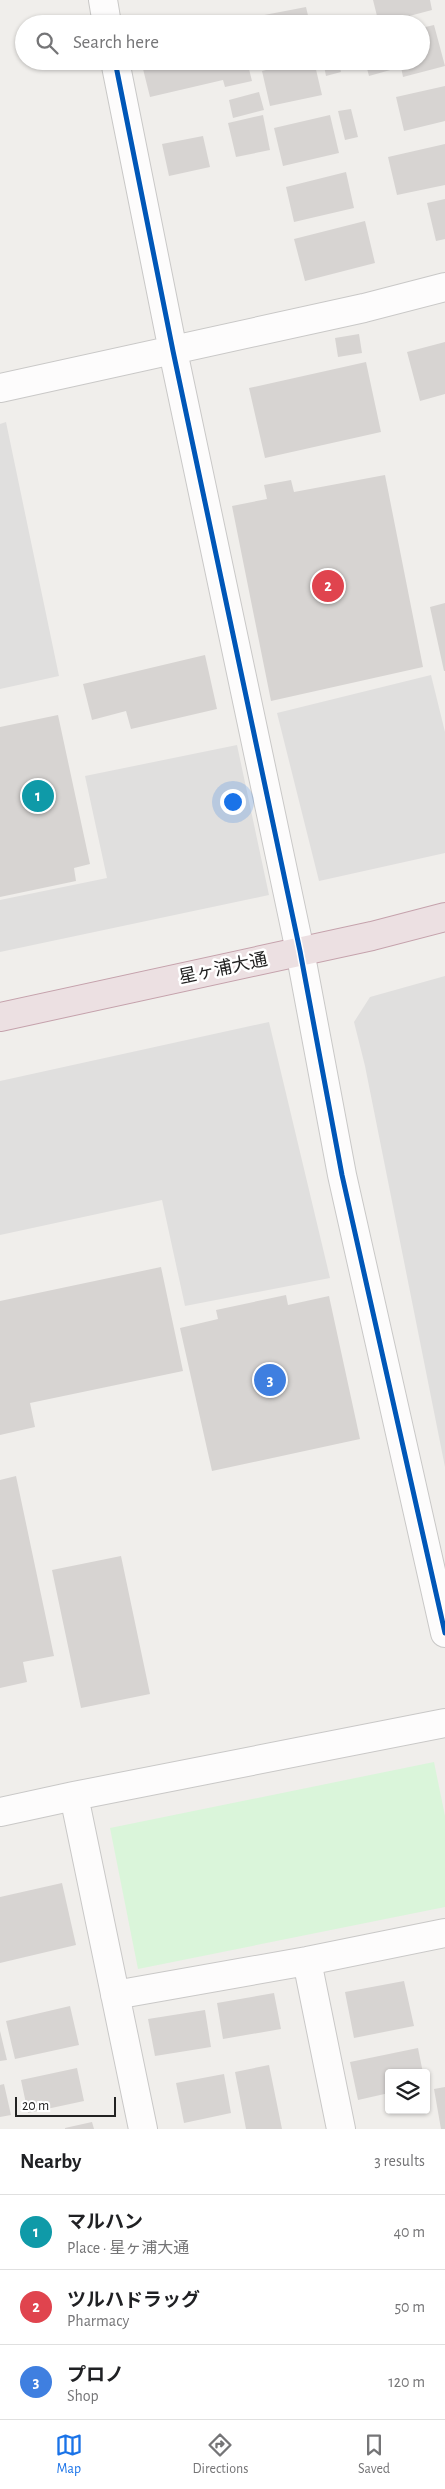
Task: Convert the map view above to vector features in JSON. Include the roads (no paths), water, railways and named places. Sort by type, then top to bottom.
[{"type":"highway","name":"星ヶ浦大通","points":[[0,1017],[372,936],[445,917]]},
{"type":"street","points":[[102,0],[105,15]]},
{"type":"street","points":[[117,70],[173,351],[300,951],[342,1175],[445,1633]]},
{"type":"street","points":[[0,388],[364,308],[445,287]]},
{"type":"street","points":[[0,1812],[445,1723]]},
{"type":"street","points":[[74,1796],[143,2129]]},
{"type":"street","points":[[116,1995],[307,1961],[445,1933]]},
{"type":"street","points":[[307,1961],[341,2129]]},
{"type":"place","name":"ツルハドラッグ","points":[[328,586]]},
{"type":"place","name":"マルハン","points":[[38,796]]},
{"type":"place","name":"プロノ","points":[[270,1380]]}]
